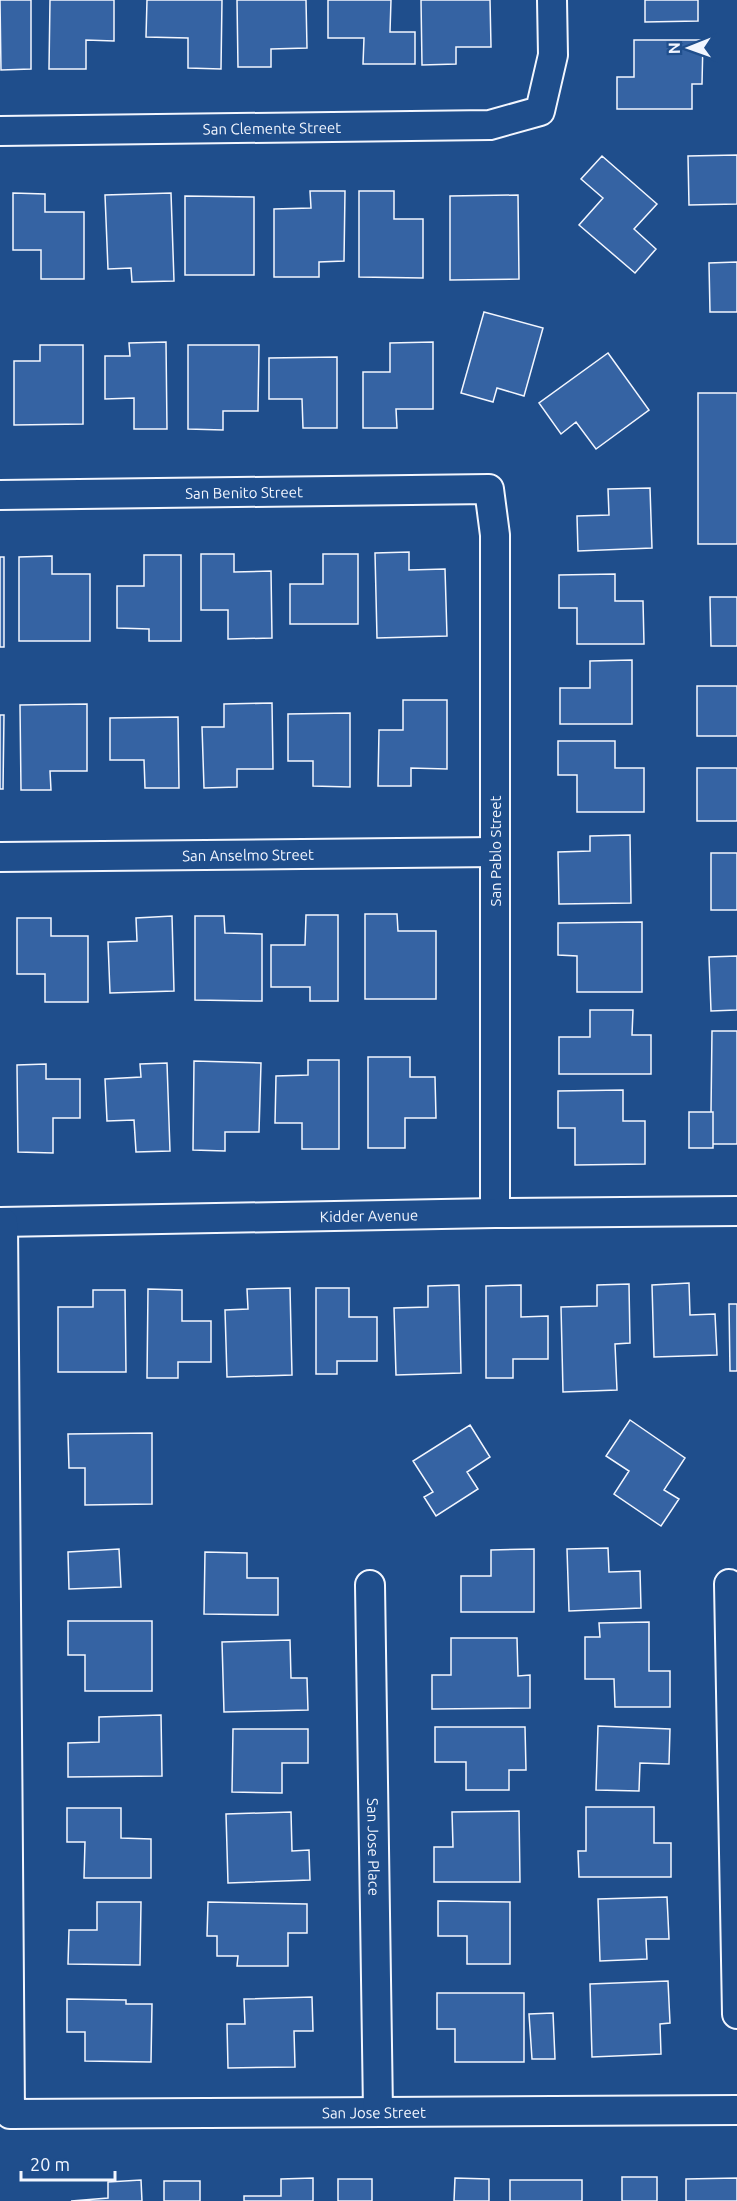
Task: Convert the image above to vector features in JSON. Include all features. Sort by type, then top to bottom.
[{"type":"street","name":"San Clemente Street","points":[[0,131],[489,126],[540,111],[553,55],[552,0]]},
{"type":"street","name":"San Benito Street","points":[[0,495],[489,489]]},
{"type":"street","name":"San Pablo Street","points":[[489,489],[495,535],[495,1213]]},
{"type":"street","name":"San Anselmo Street","points":[[0,856],[495,852]]},
{"type":"street","name":"Kidder Avenue","points":[[2,1222],[737,1211]]},
{"type":"street","name":"San Jose Street","points":[[2,1222],[10,2114],[737,2110]]},
{"type":"street","points":[[729,1584],[737,2014]]},
{"type":"street","name":"San Jose Place","points":[[370,1585],[378,2111]]},
{"type":"building","points":[[0,0],[31,0],[31,69],[1,70]]},
{"type":"building","points":[[50,0],[114,0],[114,41],[86,40],[86,69],[49,69]]},
{"type":"building","points":[[147,0],[222,0],[221,69],[188,68],[188,38],[146,37]]},
{"type":"building","points":[[237,0],[306,0],[307,48],[271,49],[271,67],[238,67]]},
{"type":"building","points":[[328,0],[391,0],[390,32],[415,32],[415,64],[363,64],[364,38],[328,38]]},
{"type":"building","points":[[421,0],[490,0],[491,47],[456,47],[456,64],[422,65]]},
{"type":"building","points":[[645,0],[698,0],[698,21],[645,22]]},
{"type":"building","points":[[634,40],[703,40],[702,84],[692,84],[692,109],[617,109],[617,77],[634,77]]},
{"type":"building","points":[[737,155],[737,204],[689,205],[688,156]]},
{"type":"building","points":[[602,156],[657,204],[634,229],[656,249],[635,273],[579,225],[603,198],[581,179]]},
{"type":"building","points":[[310,191],[345,191],[344,261],[319,262],[319,277],[274,277],[274,209],[311,208]]},
{"type":"building","points":[[359,191],[394,191],[394,219],[423,219],[423,278],[359,277]]},
{"type":"building","points":[[13,193],[45,194],[45,212],[84,212],[84,279],[41,279],[41,250],[13,250]]},
{"type":"building","points":[[171,193],[174,281],[132,282],[131,268],[108,269],[105,195]]},
{"type":"building","points":[[518,195],[519,279],[450,280],[450,196]]},
{"type":"building","points":[[185,196],[254,197],[254,275],[185,275]]},
{"type":"building","points":[[737,262],[737,312],[710,312],[709,263]]},
{"type":"building","points":[[484,312],[543,328],[524,396],[497,388],[493,402],[461,393]]},
{"type":"building","points":[[166,342],[167,429],[134,429],[134,398],[105,399],[105,356],[130,356],[129,343]]},
{"type":"building","points":[[433,342],[433,409],[396,409],[397,428],[363,428],[363,372],[390,372],[390,343]]},
{"type":"building","points":[[40,345],[83,345],[83,424],[14,425],[14,361],[40,361]]},
{"type":"building","points":[[188,345],[259,345],[258,411],[223,411],[223,430],[188,429]]},
{"type":"building","points":[[608,353],[649,410],[596,449],[576,422],[561,434],[539,403]]},
{"type":"building","points":[[337,357],[337,428],[303,428],[302,399],[269,399],[269,358]]},
{"type":"building","points":[[698,393],[737,393],[737,544],[698,544]]},
{"type":"building","points":[[650,488],[652,548],[578,551],[577,516],[609,515],[608,489]]},
{"type":"building","points":[[409,552],[409,570],[445,569],[447,636],[377,638],[375,553]]},
{"type":"building","points":[[201,554],[234,554],[234,572],[271,571],[272,638],[228,639],[228,610],[201,610]]},
{"type":"building","points":[[323,554],[358,554],[358,624],[290,624],[290,584],[323,584]]},
{"type":"building","points":[[144,555],[181,555],[181,641],[149,641],[149,629],[117,628],[117,586],[144,586]]},
{"type":"building","points":[[52,556],[52,574],[90,574],[90,641],[19,641],[19,557]]},
{"type":"building","points":[[0,557],[4,557],[4,647],[0,647]]},
{"type":"building","points":[[615,574],[615,601],[643,601],[644,644],[577,644],[577,608],[559,608],[559,575]]},
{"type":"building","points":[[710,597],[737,597],[737,646],[711,646]]},
{"type":"building","points":[[632,660],[632,724],[560,724],[560,688],[590,688],[590,661]]},
{"type":"building","points":[[697,686],[737,686],[737,736],[697,736]]},
{"type":"building","points":[[403,700],[447,700],[447,769],[411,768],[411,786],[378,786],[379,730],[403,730]]},
{"type":"building","points":[[272,703],[273,769],[237,769],[237,787],[204,788],[202,727],[224,727],[224,704]]},
{"type":"building","points":[[87,704],[87,771],[50,771],[51,790],[21,790],[20,705]]},
{"type":"building","points":[[350,713],[350,787],[313,786],[313,761],[288,761],[288,714]]},
{"type":"building","points":[[0,715],[4,715],[3,789],[0,789]]},
{"type":"building","points":[[178,717],[179,788],[145,788],[144,760],[110,760],[110,718]]},
{"type":"building","points":[[558,741],[615,741],[615,768],[644,768],[644,812],[577,812],[577,775],[558,775]]},
{"type":"building","points":[[697,768],[737,768],[737,821],[697,821]]},
{"type":"building","points":[[630,835],[631,903],[559,904],[558,852],[590,851],[590,836]]},
{"type":"building","points":[[711,853],[737,853],[737,910],[711,910]]},
{"type":"building","points":[[365,914],[397,914],[398,931],[436,931],[436,999],[365,999]]},
{"type":"building","points":[[306,915],[338,915],[338,1001],[310,1001],[310,987],[271,987],[271,945],[305,945]]},
{"type":"building","points":[[172,916],[174,991],[110,993],[108,942],[137,941],[136,918]]},
{"type":"building","points":[[195,916],[224,916],[225,933],[262,934],[262,1001],[195,1000]]},
{"type":"building","points":[[17,918],[51,918],[51,936],[88,936],[88,1002],[45,1002],[45,974],[17,974]]},
{"type":"building","points":[[642,922],[642,992],[577,992],[577,956],[558,955],[558,923]]},
{"type":"building","points":[[737,956],[737,1010],[711,1011],[709,957]]},
{"type":"building","points":[[590,1010],[633,1010],[632,1035],[651,1035],[651,1074],[559,1074],[559,1037],[590,1037]]},
{"type":"building","points":[[712,1031],[737,1031],[737,1144],[713,1144]]},
{"type":"building","points":[[368,1057],[410,1057],[410,1077],[435,1077],[436,1118],[405,1118],[405,1148],[368,1148]]},
{"type":"building","points":[[308,1060],[339,1060],[339,1149],[302,1149],[302,1123],[275,1123],[276,1076],[308,1075]]},
{"type":"building","points":[[194,1061],[261,1063],[259,1132],[225,1132],[225,1151],[193,1150]]},
{"type":"building","points":[[167,1063],[170,1151],[136,1152],[134,1120],[107,1121],[105,1079],[141,1077],[140,1064]]},
{"type":"building","points":[[46,1064],[46,1079],[80,1079],[80,1118],[53,1118],[53,1153],[18,1152],[17,1065]]},
{"type":"building","points":[[623,1090],[623,1121],[645,1121],[645,1164],[575,1165],[575,1128],[558,1128],[558,1091]]},
{"type":"building","points":[[689,1112],[713,1112],[713,1148],[689,1148]]},
{"type":"building","points":[[689,1283],[690,1315],[715,1314],[717,1355],[654,1357],[652,1285]]},
{"type":"building","points":[[629,1284],[630,1343],[615,1344],[617,1390],[563,1392],[561,1307],[597,1306],[597,1285]]},
{"type":"building","points":[[459,1285],[461,1373],[396,1375],[394,1308],[428,1307],[428,1286]]},
{"type":"building","points":[[521,1285],[521,1317],[548,1316],[548,1359],[513,1359],[513,1378],[486,1378],[486,1286]]},
{"type":"building","points":[[290,1288],[292,1375],[227,1377],[225,1310],[248,1309],[247,1289]]},
{"type":"building","points":[[316,1288],[349,1288],[349,1317],[377,1317],[377,1361],[337,1361],[337,1374],[316,1374]]},
{"type":"building","points":[[148,1289],[182,1290],[182,1321],[211,1321],[211,1362],[178,1362],[178,1378],[147,1378]]},
{"type":"building","points":[[93,1290],[125,1290],[126,1372],[58,1372],[58,1307],[93,1307]]},
{"type":"building","points":[[729,1304],[737,1304],[737,1371],[730,1371]]},
{"type":"building","points":[[630,1420],[685,1458],[664,1490],[679,1499],[661,1526],[614,1494],[629,1471],[606,1456]]},
{"type":"building","points":[[470,1425],[490,1457],[467,1472],[478,1489],[436,1516],[424,1497],[433,1492],[413,1461]]},
{"type":"building","points":[[152,1433],[152,1504],[85,1505],[85,1468],[69,1468],[68,1434]]},
{"type":"building","points":[[608,1548],[609,1572],[640,1571],[641,1608],[569,1611],[567,1549]]},
{"type":"building","points":[[119,1549],[121,1587],[69,1589],[68,1552]]},
{"type":"building","points":[[534,1549],[534,1612],[461,1612],[461,1576],[491,1576],[491,1550]]},
{"type":"building","points":[[205,1552],[247,1553],[247,1578],[278,1578],[278,1615],[204,1614]]},
{"type":"building","points":[[68,1621],[152,1621],[152,1691],[85,1691],[85,1655],[68,1655]]},
{"type":"building","points":[[649,1622],[649,1671],[670,1671],[670,1707],[615,1707],[614,1679],[585,1679],[585,1637],[600,1637],[599,1623]]},
{"type":"building","points":[[451,1638],[517,1638],[518,1676],[530,1675],[530,1708],[432,1709],[432,1675],[451,1675]]},
{"type":"building","points":[[290,1640],[291,1678],[307,1678],[308,1710],[224,1712],[222,1642]]},
{"type":"building","points":[[161,1715],[162,1776],[68,1777],[68,1743],[99,1742],[99,1717]]},
{"type":"building","points":[[598,1726],[670,1729],[669,1764],[640,1763],[639,1791],[596,1790]]},
{"type":"building","points":[[435,1727],[525,1727],[526,1770],[509,1770],[509,1790],[466,1790],[466,1762],[435,1762]]},
{"type":"building","points":[[233,1729],[308,1729],[308,1763],[282,1763],[282,1793],[232,1792]]},
{"type":"building","points":[[586,1807],[654,1807],[654,1843],[671,1843],[671,1877],[579,1877],[578,1851],[586,1851]]},
{"type":"building","points":[[67,1808],[121,1808],[121,1838],[151,1839],[151,1878],[84,1878],[85,1842],[67,1842]]},
{"type":"building","points":[[519,1811],[520,1882],[434,1882],[434,1847],[453,1847],[452,1812]]},
{"type":"building","points":[[291,1812],[292,1851],[309,1850],[310,1880],[228,1883],[226,1814]]},
{"type":"building","points":[[667,1897],[669,1939],[646,1939],[647,1959],[600,1961],[598,1899]]},
{"type":"building","points":[[438,1901],[510,1902],[510,1964],[467,1964],[467,1936],[438,1936]]},
{"type":"building","points":[[97,1902],[141,1902],[140,1965],[68,1964],[69,1930],[97,1930]]},
{"type":"building","points":[[208,1902],[307,1904],[307,1933],[288,1933],[288,1966],[237,1966],[238,1956],[217,1956],[217,1936],[207,1936]]},
{"type":"building","points":[[668,1981],[670,2023],[660,2024],[661,2054],[592,2057],[590,1984]]},
{"type":"building","points":[[437,1993],[524,1993],[524,2062],[455,2062],[455,2029],[437,2029]]},
{"type":"building","points":[[312,1997],[313,2031],[294,2031],[295,2067],[228,2068],[227,2024],[245,2024],[244,1999]]},
{"type":"building","points":[[67,1999],[126,2000],[126,2004],[152,2004],[151,2062],[85,2061],[85,2032],[67,2032]]},
{"type":"building","points":[[553,2013],[555,2059],[532,2059],[529,2014]]},
{"type":"building","points":[[622,2177],[657,2177],[657,2201],[622,2201]]},
{"type":"building","points":[[313,2178],[313,2201],[244,2201],[244,2196],[281,2196],[281,2179]]},
{"type":"building","points":[[455,2178],[489,2179],[489,2201],[454,2201]]},
{"type":"building","points":[[737,2178],[737,2201],[686,2201],[686,2179]]},
{"type":"building","points":[[338,2179],[372,2179],[372,2201],[338,2201]]},
{"type":"building","points":[[141,2180],[142,2201],[71,2201],[108,2198],[108,2182]]},
{"type":"building","points":[[510,2180],[582,2180],[582,2201],[510,2201]]},
{"type":"building","points":[[164,2181],[200,2181],[200,2201],[164,2201]]}]
